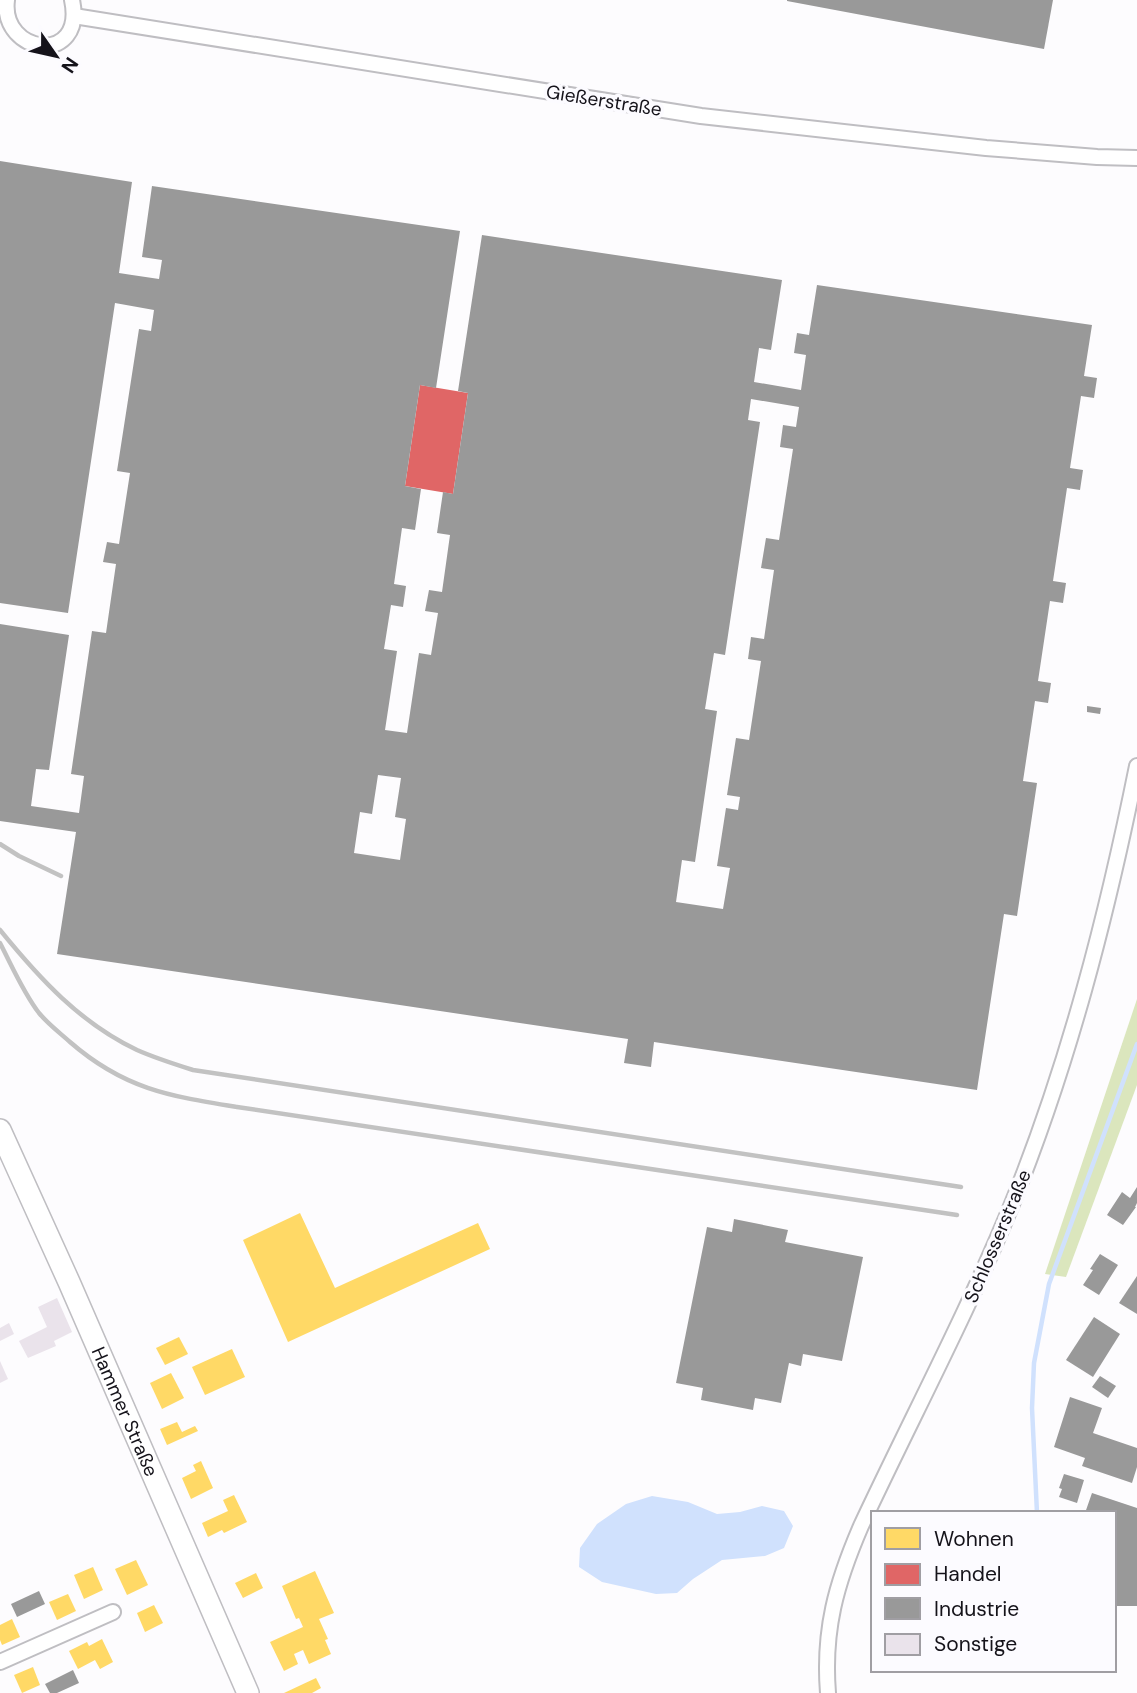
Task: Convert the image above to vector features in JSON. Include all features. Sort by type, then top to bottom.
[{"type":"main road","name":"Hammer Straße","points":[[0,1130],[248,1693]]},
{"type":"street","points":[[4,3],[6,22],[12,32],[19,40],[34,46],[51,45],[68,31],[74,16],[72,0]]},
{"type":"street","name":"Gießerstraße","points":[[74,16],[701,116],[986,148],[1137,158]]},
{"type":"street","name":"Schlosserstraße","points":[[828,1693],[827,1642],[838,1585],[861,1526],[988,1262],[1043,1122],[1072,1036],[1104,918],[1137,766]]},
{"type":"street","points":[[0,1662],[113,1612]]},
{"type":"green space","points":[[1137,999],[1137,1085],[1066,1277],[1045,1274]]},
{"type":"water","points":[[652,1496],[688,1502],[717,1514],[762,1506],[784,1511],[793,1526],[784,1548],[765,1556],[722,1560],[677,1593],[656,1594],[602,1582],[579,1567],[580,1548],[597,1524],[626,1504]]},
{"type":"building: Wohnen","points":[[300,1213],[335,1288],[478,1223],[490,1249],[288,1342],[243,1240]]},
{"type":"building: Wohnen","points":[[179,1337],[188,1354],[165,1365],[156,1348]]},
{"type":"building: Wohnen","points":[[232,1349],[245,1377],[205,1395],[192,1367]]},
{"type":"building: Wohnen","points":[[171,1373],[184,1398],[162,1409],[150,1383]]},
{"type":"building: Wohnen","points":[[177,1422],[182,1432],[195,1426],[198,1431],[167,1445],[160,1429]]},
{"type":"building: Wohnen","points":[[201,1461],[213,1488],[191,1499],[182,1478],[196,1471],[193,1465]]},
{"type":"building: Wohnen","points":[[234,1495],[247,1522],[208,1537],[202,1523],[228,1511],[223,1500]]},
{"type":"building: Wohnen","points":[[136,1560],[148,1585],[127,1595],[115,1569]]},
{"type":"building: Wohnen","points":[[93,1567],[103,1590],[84,1599],[74,1575]]},
{"type":"building: Wohnen","points":[[315,1571],[334,1613],[319,1619],[331,1654],[309,1664],[303,1650],[294,1654],[298,1664],[284,1671],[270,1642],[303,1627],[299,1618],[296,1619],[282,1586]]},
{"type":"building: Wohnen","points":[[256,1573],[263,1588],[243,1598],[235,1583]]},
{"type":"building: Wohnen","points":[[68,1594],[76,1611],[57,1620],[49,1602]]},
{"type":"building: Wohnen","points":[[154,1605],[163,1623],[145,1632],[137,1613]]},
{"type":"building: Wohnen","points":[[12,1619],[20,1637],[2,1645],[0,1625]]},
{"type":"building: Wohnen","points":[[102,1639],[113,1662],[100,1669],[95,1660],[78,1669],[69,1651],[87,1642],[89,1646]]},
{"type":"building: Wohnen","points":[[33,1667],[40,1685],[22,1693],[14,1675]]},
{"type":"building: Wohnen","points":[[316,1678],[321,1688],[312,1693],[284,1693]]},
{"type":"building: Handel","points":[[420,385],[468,393],[453,494],[405,486]]},
{"type":"building: Industrie","points":[[787,0],[1053,0],[1044,49]]},
{"type":"building: Industrie","points":[[0,161],[132,182],[119,273],[132,275],[159,279],[162,260],[142,257],[152,186],[460,231],[436,388],[420,385],[405,486],[421,489],[415,530],[402,528],[394,584],[406,586],[403,607],[391,605],[384,649],[397,651],[385,730],[407,733],[419,653],[431,655],[438,613],[425,611],[429,590],[442,592],[450,535],[437,533],[443,492],[453,494],[468,393],[458,391],[482,235],[782,280],[771,350],[759,348],[754,382],[801,390],[806,355],[794,353],[797,333],[809,335],[817,285],[1092,325],[1084,376],[1097,378],[1094,398],[1081,396],[1070,468],[1083,470],[1080,490],[1067,488],[1053,581],[1066,583],[1063,603],[1050,601],[1038,681],[1051,683],[1048,703],[1035,701],[1023,781],[1037,783],[1017,916],[1004,914],[977,1090],[654,1042],[651,1067],[624,1063],[628,1039],[57,954],[76,832],[0,821],[0,624],[69,635],[49,770],[36,769],[31,806],[79,813],[84,776],[71,774],[92,631],[106,633],[116,564],[103,562],[107,542],[119,544],[130,473],[117,471],[139,329],[151,331],[154,310],[115,303],[68,613],[0,603]],"holes":[[[751,399],[799,407],[796,427],[783,425],[780,447],[793,449],[779,540],[766,538],[761,568],[774,570],[764,639],[751,637],[748,659],[761,661],[749,740],[736,738],[727,795],[740,797],[738,810],[726,808],[717,866],[730,868],[723,909],[676,902],[682,860],[695,862],[717,711],[705,709],[714,653],[725,655],[760,422],[748,420]],[[378,775],[401,778],[395,817],[406,819],[400,860],[354,853],[360,812],[372,814]]]},
{"type":"building: Industrie","points":[[1087,706],[1101,708],[1100,714],[1087,712]]},
{"type":"building: Industrie","points":[[1137,1187],[1136,1207],[1123,1225],[1107,1215],[1122,1192],[1130,1198]]},
{"type":"building: Industrie","points":[[734,1219],[788,1230],[785,1242],[863,1257],[842,1361],[803,1354],[801,1366],[789,1363],[781,1403],[755,1398],[753,1410],[701,1400],[703,1388],[676,1383],[707,1227],[732,1232]]},
{"type":"building: Industrie","points":[[1100,1254],[1118,1265],[1099,1295],[1083,1285]]},
{"type":"building: Industrie","points":[[1137,1276],[1137,1314],[1119,1303]]},
{"type":"building: Industrie","points":[[1094,1317],[1120,1334],[1093,1377],[1066,1360]]},
{"type":"building: Industrie","points":[[1100,1376],[1116,1386],[1108,1398],[1092,1387]]},
{"type":"building: Industrie","points":[[1070,1397],[1102,1408],[1093,1433],[1137,1448],[1137,1467],[1132,1483],[1082,1466],[1085,1458],[1054,1447]]},
{"type":"building: Industrie","points":[[1064,1474],[1084,1480],[1077,1503],[1059,1497]]},
{"type":"building: Industrie","points":[[1092,1493],[1137,1508],[1137,1606],[1116,1606],[1116,1511],[1086,1511]]},
{"type":"building: Industrie","points":[[39,1591],[45,1604],[17,1617],[11,1604]]},
{"type":"building: Industrie","points":[[73,1670],[79,1683],[57,1693],[50,1693],[45,1684]]},
{"type":"building: Sonstige","points":[[57,1298],[72,1332],[54,1341],[56,1346],[28,1358],[19,1341],[47,1327],[38,1307]]},
{"type":"building: Sonstige","points":[[9,1323],[14,1334],[0,1341],[0,1328]]},
{"type":"building: Sonstige","points":[[0,1361],[8,1379],[0,1383]]},
{"type":"waterway","points":[[1037,1511],[1032,1408],[1034,1363],[1049,1284],[1137,1044]]},
{"type":"railway","points":[[0,844],[61,876]]},
{"type":"railway","points":[[0,930],[45,982],[97,1027],[137,1050],[193,1070],[961,1187]]},
{"type":"railway","points":[[0,943],[28,996],[39,1013],[54,1028],[109,1070],[148,1088],[169,1094],[237,1107],[957,1215]]}]
